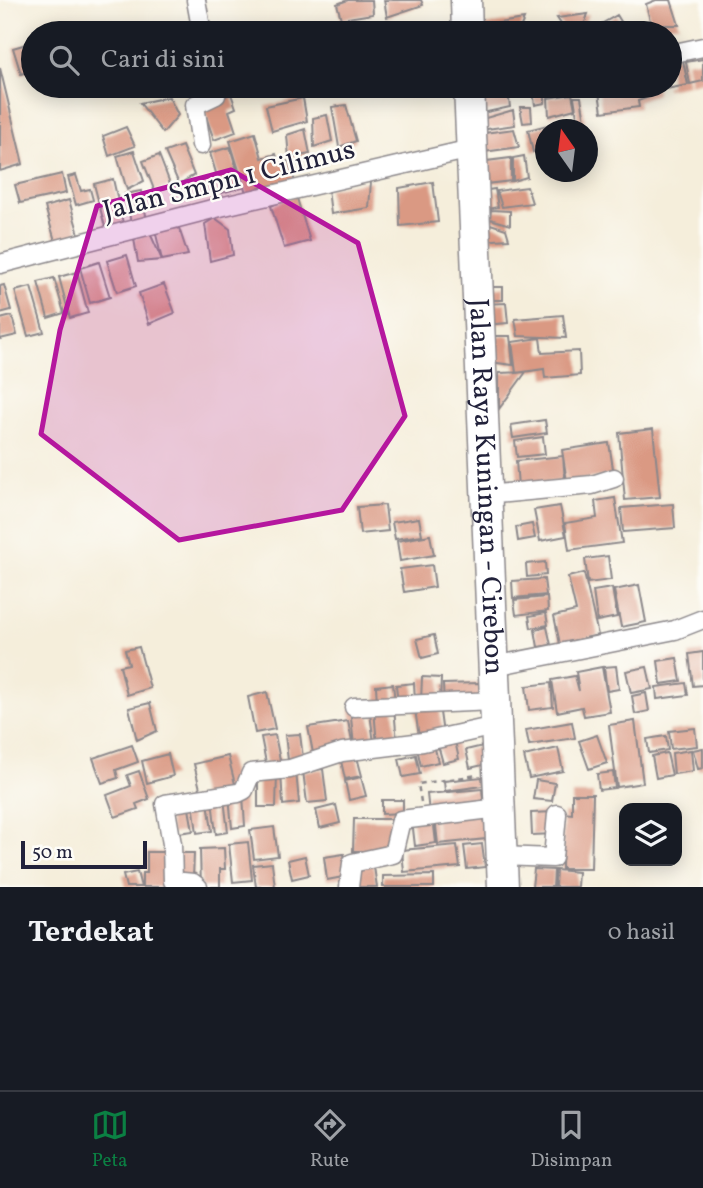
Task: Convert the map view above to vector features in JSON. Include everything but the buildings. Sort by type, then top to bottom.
[{"type":"highway","points":[[466,0],[467,21]]},
{"type":"highway","name":"Jalan Raya Kuningan - Cirebon","points":[[469,98],[503,887]]},
{"type":"street","points":[[196,0],[200,21]]},
{"type":"street","points":[[682,51],[703,47]]},
{"type":"street","points":[[201,145],[195,105],[210,98]]},
{"type":"street","name":"Jalan Smpn 1 Cilimus","points":[[0,264],[220,207],[471,149]]},
{"type":"street","points":[[485,495],[592,485],[614,478]]},
{"type":"street","points":[[494,666],[675,630],[703,619]]},
{"type":"street","points":[[354,707],[495,714]]},
{"type":"street","points":[[198,887],[193,883],[173,881],[172,844],[165,804],[238,793],[244,790],[251,773],[290,769],[342,752],[423,743],[495,714]]},
{"type":"street","points":[[349,887],[352,863],[393,854],[401,820],[499,808]]},
{"type":"street","points":[[501,856],[553,859],[557,814]]},
{"type":"path","points":[[420,797],[418,784],[484,774],[497,776]]},
{"type":"highlighted area","points":[[231,170],[358,243],[405,416],[342,510],[179,540],[41,434],[60,330],[97,206]]}]
